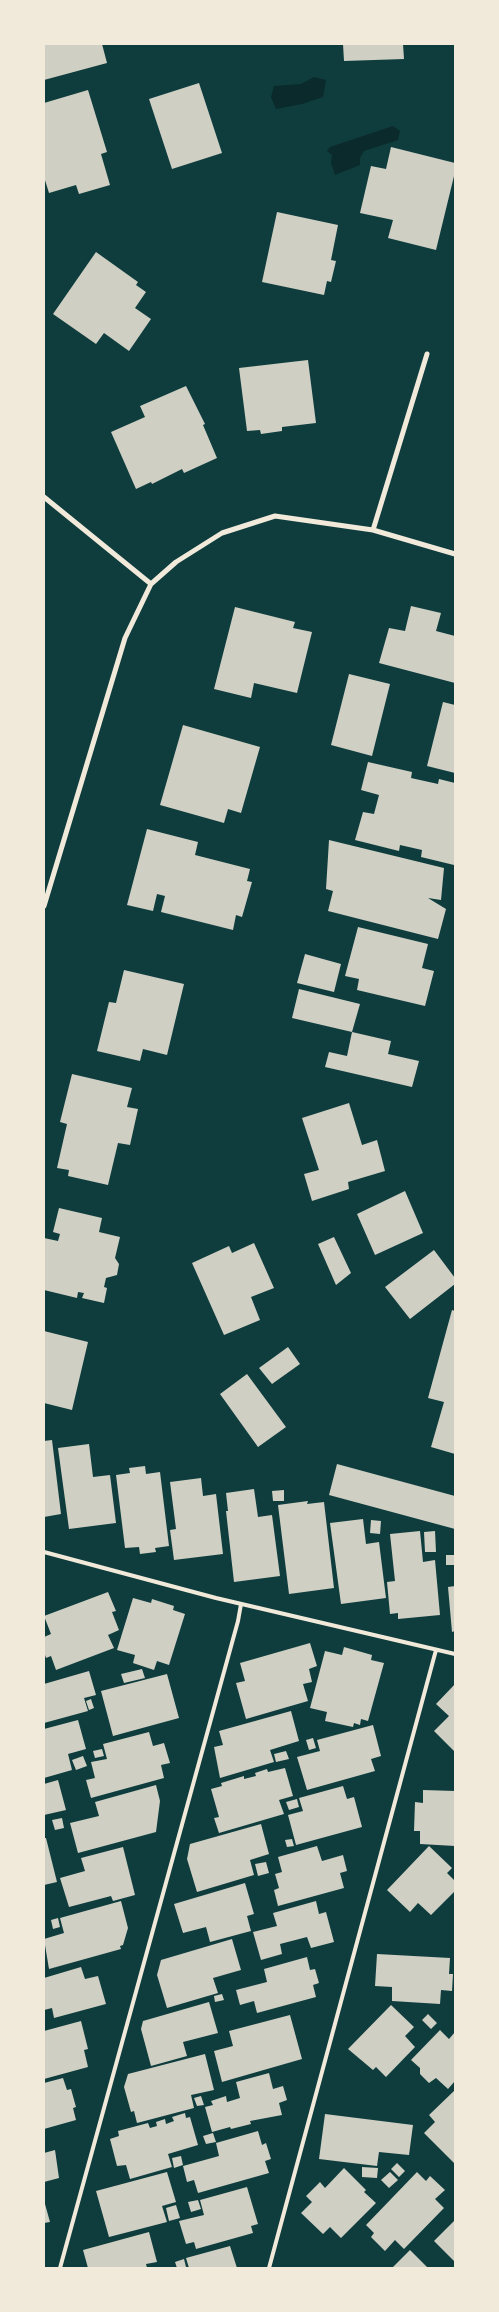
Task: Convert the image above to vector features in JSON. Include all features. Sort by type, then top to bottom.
[{"type":"street","points":[[373,530],[427,354]]},
{"type":"street","points":[[44,497],[151,584]]},
{"type":"street","points":[[44,906],[126,638],[151,584],[176,562],[222,533],[275,516],[373,530],[455,554]]},
{"type":"lane","points":[[44,1552],[241,1604],[455,1654]]},
{"type":"lane","points":[[60,2268],[238,1621],[241,1604]]},
{"type":"lane","points":[[269,2268],[436,1650]]},
{"type":"water","points":[[314,77],[326,80],[323,97],[302,104],[276,109],[271,97],[274,86],[301,84]]},
{"type":"water","points":[[393,126],[400,131],[398,140],[364,151],[360,158],[360,165],[335,175],[331,163],[332,155],[327,151],[330,147]]},
{"type":"building","points":[[44,44],[102,44],[107,63],[44,80]]},
{"type":"building","points":[[343,44],[403,44],[404,59],[344,61]]},
{"type":"building","points":[[199,83],[222,153],[172,169],[149,99]]},
{"type":"building","points":[[88,90],[107,152],[101,154],[110,185],[79,194],[76,185],[49,193],[44,177],[44,103]]},
{"type":"building","points":[[391,147],[455,163],[455,172],[436,250],[388,238],[393,220],[360,213],[371,166],[386,169]]},
{"type":"building","points":[[277,212],[338,225],[331,260],[336,261],[331,282],[327,281],[324,295],[262,282]]},
{"type":"building","points":[[96,252],[138,282],[136,285],[146,292],[135,308],[151,319],[129,351],[104,333],[96,344],[53,314]]},
{"type":"building","points":[[308,360],[316,423],[282,427],[282,431],[261,434],[260,430],[247,431],[239,368]]},
{"type":"building","points":[[186,386],[205,424],[203,425],[217,458],[184,473],[182,469],[152,484],[151,482],[136,489],[111,432],[145,417],[140,406]]},
{"type":"building","points":[[411,606],[441,613],[436,631],[455,636],[455,683],[379,663],[389,628],[405,631]]},
{"type":"building","points":[[235,607],[295,622],[293,628],[312,632],[297,693],[254,683],[251,698],[214,689]]},
{"type":"building","points":[[349,674],[390,684],[372,756],[331,745]]},
{"type":"building","points":[[443,702],[455,705],[455,773],[427,766]]},
{"type":"building","points":[[183,725],[260,747],[241,813],[228,809],[224,823],[160,805]]},
{"type":"building","points":[[368,762],[412,772],[411,778],[438,784],[439,779],[455,783],[454,865],[421,857],[422,850],[400,845],[399,851],[355,840],[363,812],[374,814],[379,795],[361,790]]},
{"type":"building","points":[[147,829],[198,842],[195,855],[250,869],[247,881],[252,882],[242,917],[236,915],[233,930],[161,912],[165,896],[157,894],[153,911],[127,905]]},
{"type":"building","points":[[329,840],[444,868],[441,900],[428,898],[446,909],[438,939],[328,911],[333,891],[326,889]]},
{"type":"building","points":[[358,927],[428,944],[422,968],[434,971],[425,1006],[357,990],[359,979],[345,976]]},
{"type":"building","points":[[305,954],[341,964],[334,992],[297,983]]},
{"type":"building","points":[[124,970],[184,984],[167,1055],[143,1049],[140,1061],[97,1051],[109,1002],[116,1003]]},
{"type":"building","points":[[299,989],[360,1004],[352,1032],[292,1018]]},
{"type":"building","points":[[352,1032],[391,1041],[388,1054],[419,1061],[412,1087],[325,1067],[329,1052],[347,1056]]},
{"type":"building","points":[[72,1074],[132,1088],[127,1107],[138,1109],[130,1145],[118,1143],[108,1185],[68,1176],[69,1170],[57,1168],[67,1124],[60,1122]]},
{"type":"building","points":[[349,1103],[362,1145],[377,1140],[385,1171],[348,1182],[349,1189],[312,1201],[304,1174],[319,1170],[302,1118]]},
{"type":"building","points":[[405,1191],[423,1233],[375,1255],[357,1214]]},
{"type":"building","points":[[59,1208],[102,1218],[99,1232],[120,1237],[115,1258],[119,1264],[117,1275],[106,1278],[104,1287],[107,1288],[104,1303],[82,1298],[84,1293],[78,1292],[77,1298],[44,1290],[44,1238],[58,1241],[60,1234],[53,1232]]},
{"type":"building","points":[[334,1237],[351,1273],[336,1285],[318,1244]]},
{"type":"building","points":[[254,1243],[274,1288],[251,1297],[260,1320],[224,1335],[192,1263],[229,1246],[232,1253]]},
{"type":"building","points":[[434,1250],[455,1278],[455,1284],[410,1319],[385,1287]]},
{"type":"building","points":[[452,1310],[455,1311],[455,1454],[431,1447],[444,1402],[428,1398]]},
{"type":"building","points":[[44,1331],[88,1342],[72,1410],[44,1403]]},
{"type":"building","points":[[288,1347],[300,1364],[272,1384],[259,1368]]},
{"type":"building","points":[[247,1374],[286,1427],[258,1447],[220,1394]]},
{"type":"building","points":[[52,1440],[61,1514],[44,1517],[44,1441]]},
{"type":"building","points":[[89,1444],[93,1477],[110,1475],[116,1523],[69,1529],[58,1448]]},
{"type":"building","points":[[337,1464],[455,1496],[455,1529],[329,1495]]},
{"type":"building","points":[[145,1466],[146,1474],[160,1472],[169,1546],[155,1548],[156,1552],[140,1554],[139,1547],[125,1548],[116,1475],[130,1473],[129,1468]]},
{"type":"building","points":[[201,1478],[203,1496],[216,1494],[223,1554],[174,1560],[170,1530],[176,1529],[170,1482]]},
{"type":"building","points":[[254,1489],[258,1517],[272,1515],[280,1576],[234,1582],[226,1511],[228,1511],[226,1493]]},
{"type":"building","points":[[284,1490],[284,1501],[273,1501],[272,1491]]},
{"type":"building","points":[[308,1501],[307,1504],[324,1502],[334,1588],[289,1594],[278,1505]]},
{"type":"building","points":[[363,1519],[366,1544],[379,1542],[386,1598],[341,1604],[330,1523]]},
{"type":"building","points":[[371,1520],[381,1521],[380,1534],[370,1533]]},
{"type":"building","points":[[420,1531],[423,1562],[435,1560],[440,1615],[398,1619],[398,1613],[390,1614],[387,1582],[395,1581],[390,1534]]},
{"type":"building","points":[[435,1531],[436,1552],[425,1552],[424,1532]]},
{"type":"building","points":[[446,1555],[455,1555],[455,1565],[446,1565]]},
{"type":"building","points":[[455,1586],[455,1631],[452,1632],[448,1587]]},
{"type":"building","points":[[108,1592],[116,1611],[112,1612],[119,1630],[108,1635],[114,1648],[56,1670],[51,1656],[46,1658],[44,1652],[44,1637],[51,1634],[44,1616]]},
{"type":"building","points":[[133,1598],[151,1603],[152,1599],[174,1606],[173,1610],[185,1614],[169,1665],[157,1661],[154,1670],[133,1663],[135,1655],[117,1650]]},
{"type":"building","points":[[310,1643],[317,1666],[309,1669],[312,1682],[303,1684],[308,1701],[246,1719],[236,1683],[245,1681],[240,1663]]},
{"type":"building","points":[[344,1647],[372,1655],[371,1660],[384,1663],[368,1721],[361,1719],[360,1725],[354,1723],[353,1727],[325,1721],[327,1712],[310,1708],[325,1651],[342,1655]]},
{"type":"building","points":[[142,1669],[145,1678],[124,1683],[121,1674]]},
{"type":"building","points":[[89,1671],[96,1695],[84,1698],[88,1711],[44,1723],[44,1684]]},
{"type":"building","points":[[167,1674],[179,1718],[113,1736],[101,1691]]},
{"type":"building","points":[[455,1684],[455,1752],[434,1731],[449,1716],[436,1704]]},
{"type":"building","points":[[91,1699],[94,1708],[89,1710],[86,1701]]},
{"type":"building","points":[[291,1711],[299,1741],[270,1750],[274,1762],[220,1778],[214,1747],[223,1745],[219,1731]]},
{"type":"building","points":[[78,1720],[86,1749],[68,1754],[72,1770],[44,1778],[44,1729]]},
{"type":"building","points":[[373,1725],[381,1756],[371,1759],[375,1771],[307,1790],[297,1757],[320,1751],[317,1740]]},
{"type":"building","points":[[149,1732],[153,1746],[164,1743],[170,1763],[161,1765],[164,1778],[91,1798],[86,1780],[95,1778],[91,1762],[107,1759],[103,1744]]},
{"type":"building","points":[[313,1738],[316,1748],[309,1750],[306,1740]]},
{"type":"building","points":[[102,1749],[104,1756],[95,1758],[93,1751]]},
{"type":"building","points":[[286,1751],[289,1759],[276,1762],[274,1754]]},
{"type":"building","points":[[83,1756],[87,1766],[76,1770],[72,1760]]},
{"type":"building","points":[[285,1768],[293,1796],[279,1800],[284,1814],[219,1833],[214,1818],[219,1817],[211,1789],[222,1786],[221,1783],[244,1776],[244,1779],[256,1776],[255,1773],[267,1769],[268,1772]]},
{"type":"building","points":[[58,1780],[66,1810],[44,1815],[44,1784]]},
{"type":"building","points":[[156,1785],[160,1801],[156,1832],[78,1853],[70,1823],[99,1816],[95,1802]]},
{"type":"building","points":[[343,1786],[347,1799],[354,1797],[362,1827],[296,1845],[288,1815],[303,1811],[299,1798]]},
{"type":"building","points":[[423,1790],[455,1791],[455,1846],[420,1844],[420,1831],[414,1831],[415,1802],[423,1803]]},
{"type":"building","points":[[297,1799],[299,1807],[289,1810],[286,1802]]},
{"type":"building","points":[[62,1818],[64,1828],[55,1830],[52,1820]]},
{"type":"building","points":[[261,1824],[269,1854],[250,1860],[254,1875],[197,1892],[187,1859],[190,1844]]},
{"type":"building","points":[[44,1838],[46,1838],[57,1882],[44,1885]]},
{"type":"building","points":[[292,1839],[294,1846],[287,1847],[285,1840]]},
{"type":"building","points":[[317,1846],[322,1861],[343,1855],[347,1871],[340,1873],[344,1888],[278,1906],[274,1890],[279,1888],[275,1874],[282,1872],[278,1857]]},
{"type":"building","points":[[429,1846],[452,1868],[447,1873],[455,1881],[455,1891],[431,1915],[418,1903],[410,1912],[387,1890]]},
{"type":"building","points":[[123,1847],[135,1895],[113,1901],[111,1896],[69,1907],[60,1878],[85,1871],[81,1858]]},
{"type":"building","points":[[266,1862],[269,1873],[258,1876],[255,1864]]},
{"type":"building","points":[[245,1883],[254,1914],[247,1916],[251,1931],[210,1942],[206,1927],[183,1933],[174,1904]]},
{"type":"building","points":[[121,1901],[128,1928],[123,1945],[120,1946],[121,1949],[49,1969],[44,1939],[64,1933],[60,1918]]},
{"type":"building","points":[[316,1901],[319,1914],[326,1912],[334,1942],[311,1948],[307,1937],[280,1944],[282,1954],[261,1960],[253,1932],[277,1926],[273,1913]]},
{"type":"building","points":[[58,1918],[60,1927],[53,1929],[51,1920]]},
{"type":"building","points":[[232,1939],[241,1970],[213,1978],[218,1993],[167,2008],[157,1975],[161,1960]]},
{"type":"building","points":[[377,1954],[450,1958],[449,1974],[453,1974],[452,1991],[441,1990],[440,2004],[392,2001],[392,1987],[375,1986]]},
{"type":"building","points":[[307,1957],[310,1970],[315,1969],[319,1983],[313,1985],[316,1997],[257,2013],[254,2001],[240,2005],[236,1990],[267,1982],[264,1969]]},
{"type":"building","points":[[81,1967],[85,1979],[98,1976],[106,2004],[54,2018],[52,2008],[44,2010],[44,1978]]},
{"type":"building","points":[[222,1994],[224,2000],[215,2002],[214,1996]]},
{"type":"building","points":[[209,2002],[218,2033],[183,2042],[187,2056],[151,2066],[141,2029],[143,2021]]},
{"type":"building","points":[[391,2005],[414,2027],[405,2036],[415,2047],[386,2077],[376,2067],[373,2070],[348,2049]]},
{"type":"building","points":[[428,2014],[437,2023],[431,2029],[422,2020]]},
{"type":"building","points":[[290,2015],[302,2059],[222,2082],[214,2051],[233,2046],[229,2031]]},
{"type":"building","points":[[81,2021],[88,2049],[84,2050],[88,2067],[44,2079],[44,2031]]},
{"type":"building","points":[[440,2030],[449,2039],[455,2032],[455,2081],[448,2089],[436,2078],[429,2083],[420,2074],[420,2068],[411,2060]]},
{"type":"building","points":[[205,2054],[214,2090],[191,2095],[194,2108],[137,2123],[134,2111],[131,2112],[124,2087],[128,2074]]},
{"type":"building","points":[[269,2073],[273,2089],[283,2086],[287,2100],[279,2103],[282,2115],[250,2121],[251,2124],[212,2132],[205,2107],[213,2105],[211,2101],[226,2096],[227,2102],[240,2098],[236,2082]]},
{"type":"building","points":[[63,2078],[67,2090],[71,2089],[76,2107],[73,2108],[76,2120],[44,2129],[44,2083]]},
{"type":"building","points":[[455,2090],[454,2163],[424,2133],[435,2122],[429,2115]]},
{"type":"building","points":[[201,2096],[204,2105],[197,2106],[194,2098]]},
{"type":"building","points":[[185,2113],[186,2118],[190,2117],[198,2145],[168,2154],[172,2167],[130,2179],[126,2165],[117,2166],[110,2139],[119,2136],[118,2131],[148,2123],[150,2128],[157,2126],[156,2122],[165,2119],[166,2124],[174,2121],[172,2117]]},
{"type":"building","points":[[325,2114],[413,2125],[409,2155],[379,2152],[377,2166],[319,2159]]},
{"type":"building","points":[[258,2131],[262,2145],[266,2143],[271,2159],[265,2161],[269,2173],[198,2193],[194,2180],[187,2182],[183,2166],[219,2156],[216,2143]]},
{"type":"building","points":[[213,2133],[216,2142],[206,2144],[203,2136]]},
{"type":"building","points":[[55,2150],[59,2178],[44,2182],[44,2153]]},
{"type":"building","points":[[181,2156],[183,2165],[174,2168],[172,2158]]},
{"type":"building","points":[[397,2163],[405,2171],[399,2177],[391,2169]]},
{"type":"building","points":[[362,2167],[378,2168],[377,2178],[362,2177]]},
{"type":"building","points":[[344,2168],[376,2203],[341,2238],[330,2227],[323,2234],[301,2213],[312,2202],[306,2196],[320,2182],[325,2188]]},
{"type":"building","points":[[167,2172],[176,2202],[162,2206],[167,2222],[109,2237],[96,2191]]},
{"type":"building","points":[[390,2172],[398,2180],[389,2188],[381,2180]]},
{"type":"building","points":[[417,2172],[426,2181],[430,2176],[445,2190],[435,2199],[444,2208],[404,2249],[395,2240],[385,2251],[371,2237],[374,2233],[366,2225]]},
{"type":"building","points":[[247,2187],[258,2224],[251,2226],[253,2233],[196,2249],[194,2242],[186,2244],[179,2221],[204,2215],[200,2200]]},
{"type":"building","points":[[198,2200],[201,2209],[191,2212],[188,2202]]},
{"type":"building","points":[[44,2205],[50,2222],[44,2223]]},
{"type":"building","points":[[176,2205],[180,2218],[169,2221],[166,2208]]},
{"type":"building","points":[[455,2220],[455,2262],[434,2241]]},
{"type":"building","points":[[149,2232],[157,2262],[146,2264],[147,2268],[88,2268],[83,2250]]},
{"type":"building","points":[[230,2246],[237,2268],[189,2268],[186,2258]]},
{"type":"building","points":[[410,2250],[428,2268],[392,2268]]},
{"type":"building","points":[[184,2259],[186,2267],[177,2268],[175,2262]]}]
